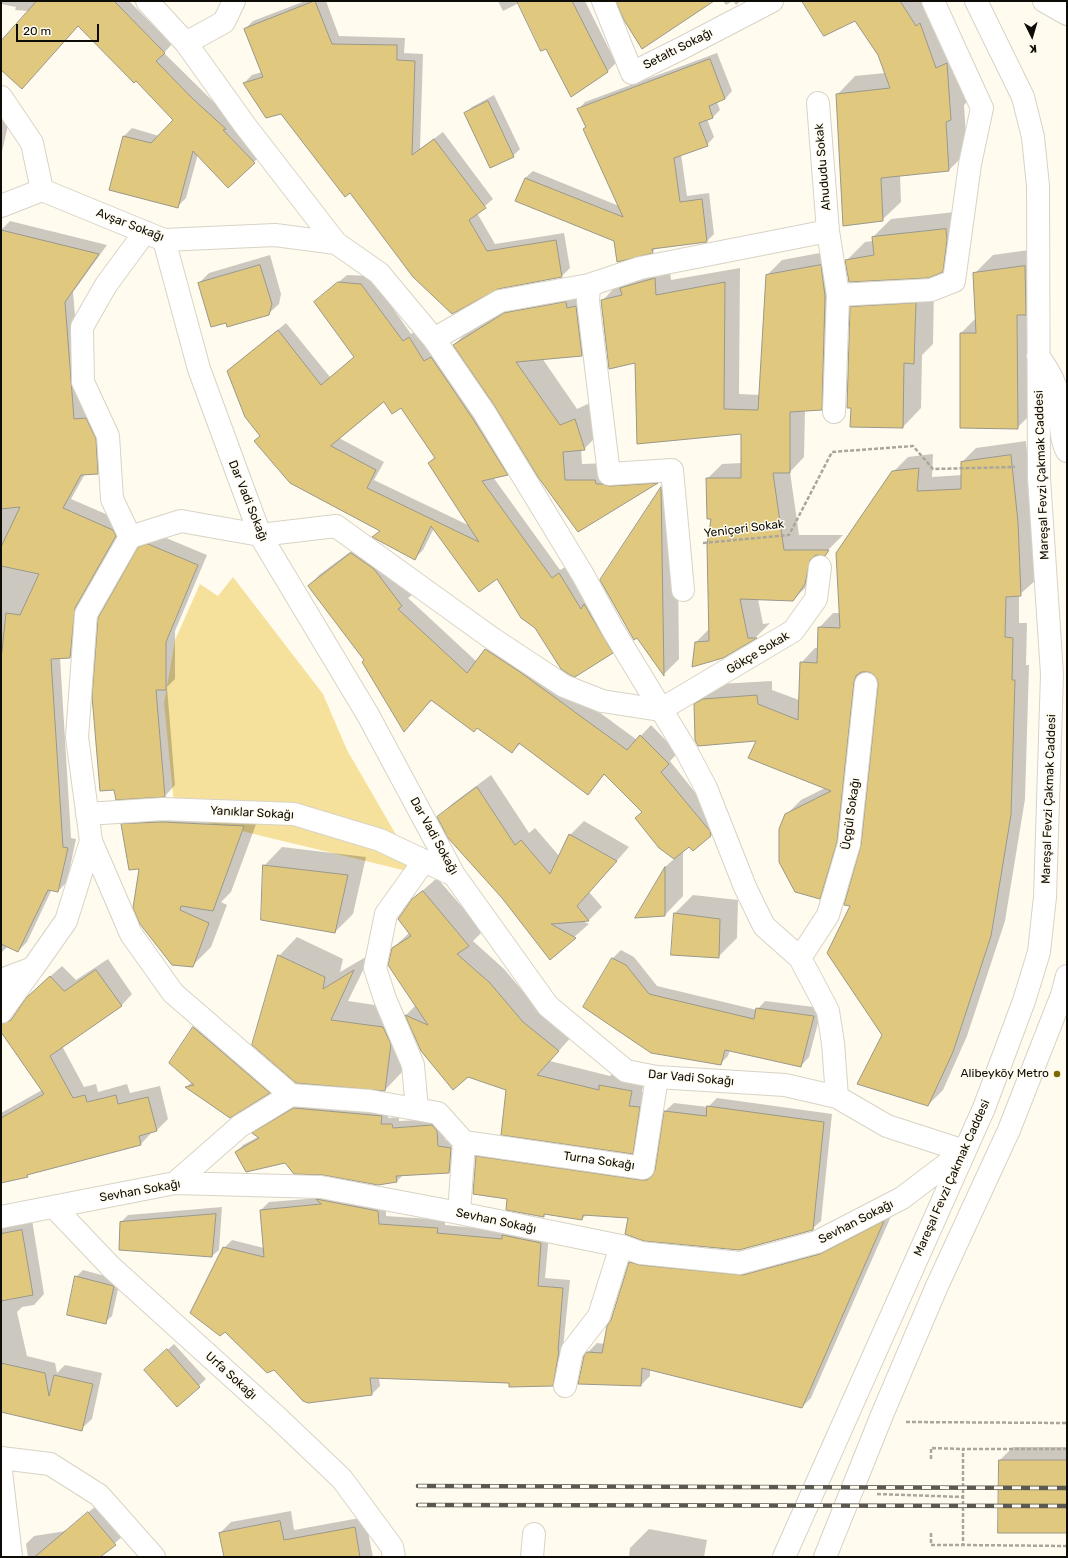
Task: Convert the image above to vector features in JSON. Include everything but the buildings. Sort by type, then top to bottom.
[{"type":"street","points":[[147,1],[186,43],[244,124],[336,243],[379,273],[434,339],[484,412],[583,575],[660,710],[687,752],[706,788],[745,887],[764,926],[800,958],[828,1011],[833,1043],[837,1097]]},
{"type":"street","points":[[186,43],[224,22],[234,1]]},
{"type":"street","name":"Setaltı Sokağı","points":[[603,1],[632,73],[772,1]]},
{"type":"street","points":[[838,295],[931,290],[954,281],[970,164],[982,108],[933,1]]},
{"type":"street","name":"Mareşal Fevzi Çakmak Caddesi","points":[[784,1557],[984,1108],[1024,1001],[1039,952],[1045,898],[1052,674],[1039,466],[1038,186],[1033,137],[1024,97],[976,1]]},
{"type":"street","points":[[1044,1],[1067,14]]},
{"type":"street","points":[[1,97],[32,144],[42,190],[1,206]]},
{"type":"street","name":"Ahududu Sokak","points":[[818,103],[828,231],[838,295],[834,412]]},
{"type":"street","name":"Avşar Sokağı","points":[[42,190],[154,236],[275,235],[336,243]]},
{"type":"street","points":[[434,339],[500,301],[589,285],[640,268],[828,231]]},
{"type":"street","points":[[130,537],[112,499],[108,436],[83,382],[82,327],[106,285],[154,236]]},
{"type":"street","name":"Dar Vadi Sokağı","points":[[154,236],[199,369],[260,535],[368,715],[454,875],[548,1006],[626,1071],[657,1077],[785,1085],[837,1097],[887,1126],[964,1151]]},
{"type":"street","points":[[589,285],[588,301],[609,474],[672,470],[683,590]]},
{"type":"street","points":[[1038,356],[1049,370],[1056,385],[1062,437],[1067,451]]},
{"type":"street","points":[[291,1095],[173,993],[131,934],[91,841],[76,737],[86,614],[130,537],[181,521],[260,535],[336,526],[490,637],[564,686],[602,701],[660,710]]},
{"type":"street","name":"Gökçe Sokak","points":[[660,710],[793,631],[816,599],[820,567]]},
{"type":"street","name":"Üçgül Sokağı","points":[[800,958],[828,915],[849,844],[866,684]]},
{"type":"street","name":"Yanıklar Sokağı","points":[[87,814],[163,808],[294,814],[380,840],[454,875]]},
{"type":"street","points":[[1,1012],[66,921],[91,841]]},
{"type":"street","points":[[417,1109],[413,1065],[385,999],[375,968],[386,914],[424,861]]},
{"type":"street","points":[[1,980],[33,968]]},
{"type":"street","points":[[825,1557],[850,1493],[937,1286],[1009,1130],[1062,996],[1067,976]]},
{"type":"street","name":"Turna Sokağı","points":[[464,1142],[643,1168],[657,1077]]},
{"type":"street","points":[[175,1183],[240,1126],[291,1095],[370,1101],[438,1113],[464,1142],[459,1213]]},
{"type":"street","name":"Sevhan Sokağı","points":[[1,1217],[175,1183],[321,1187],[621,1246],[641,1253],[740,1263],[816,1242],[902,1198],[964,1151]]},
{"type":"street","name":"Urfa Sokağı","points":[[54,1206],[111,1267],[279,1419],[342,1479],[392,1548],[394,1557]]},
{"type":"street","points":[[565,1386],[572,1351],[599,1316],[621,1246]]},
{"type":"street","points":[[1,1458],[50,1464],[86,1487],[98,1495],[154,1557]]},
{"type":"street","points":[[1,1471],[7,1550]]},
{"type":"street","points":[[532,1557],[534,1534]]},
{"type":"path","name":"Yeniçeri Sokak","points":[[680,545],[790,535],[832,452],[913,446],[933,469],[1039,466]]},
{"type":"path","points":[[919,1422],[1067,1423]]},
{"type":"path","points":[[931,1459],[931,1448],[994,1450],[1067,1449]]},
{"type":"path","points":[[963,1449],[964,1545]]},
{"type":"path","points":[[850,1493],[963,1497]]},
{"type":"path","points":[[931,1533],[931,1545],[1067,1546]]},
{"type":"shaded area","points":[[233,577],[323,694],[347,750],[413,864],[407,871],[175,815],[164,703],[175,640],[200,584],[218,596]]},
{"type":"railway","points":[[418,1486],[1067,1488]]},
{"type":"railway","points":[[418,1505],[1067,1506]]},
{"type":"place","name":"Alibeyköy Metro","points":[[1057,1074]]}]
